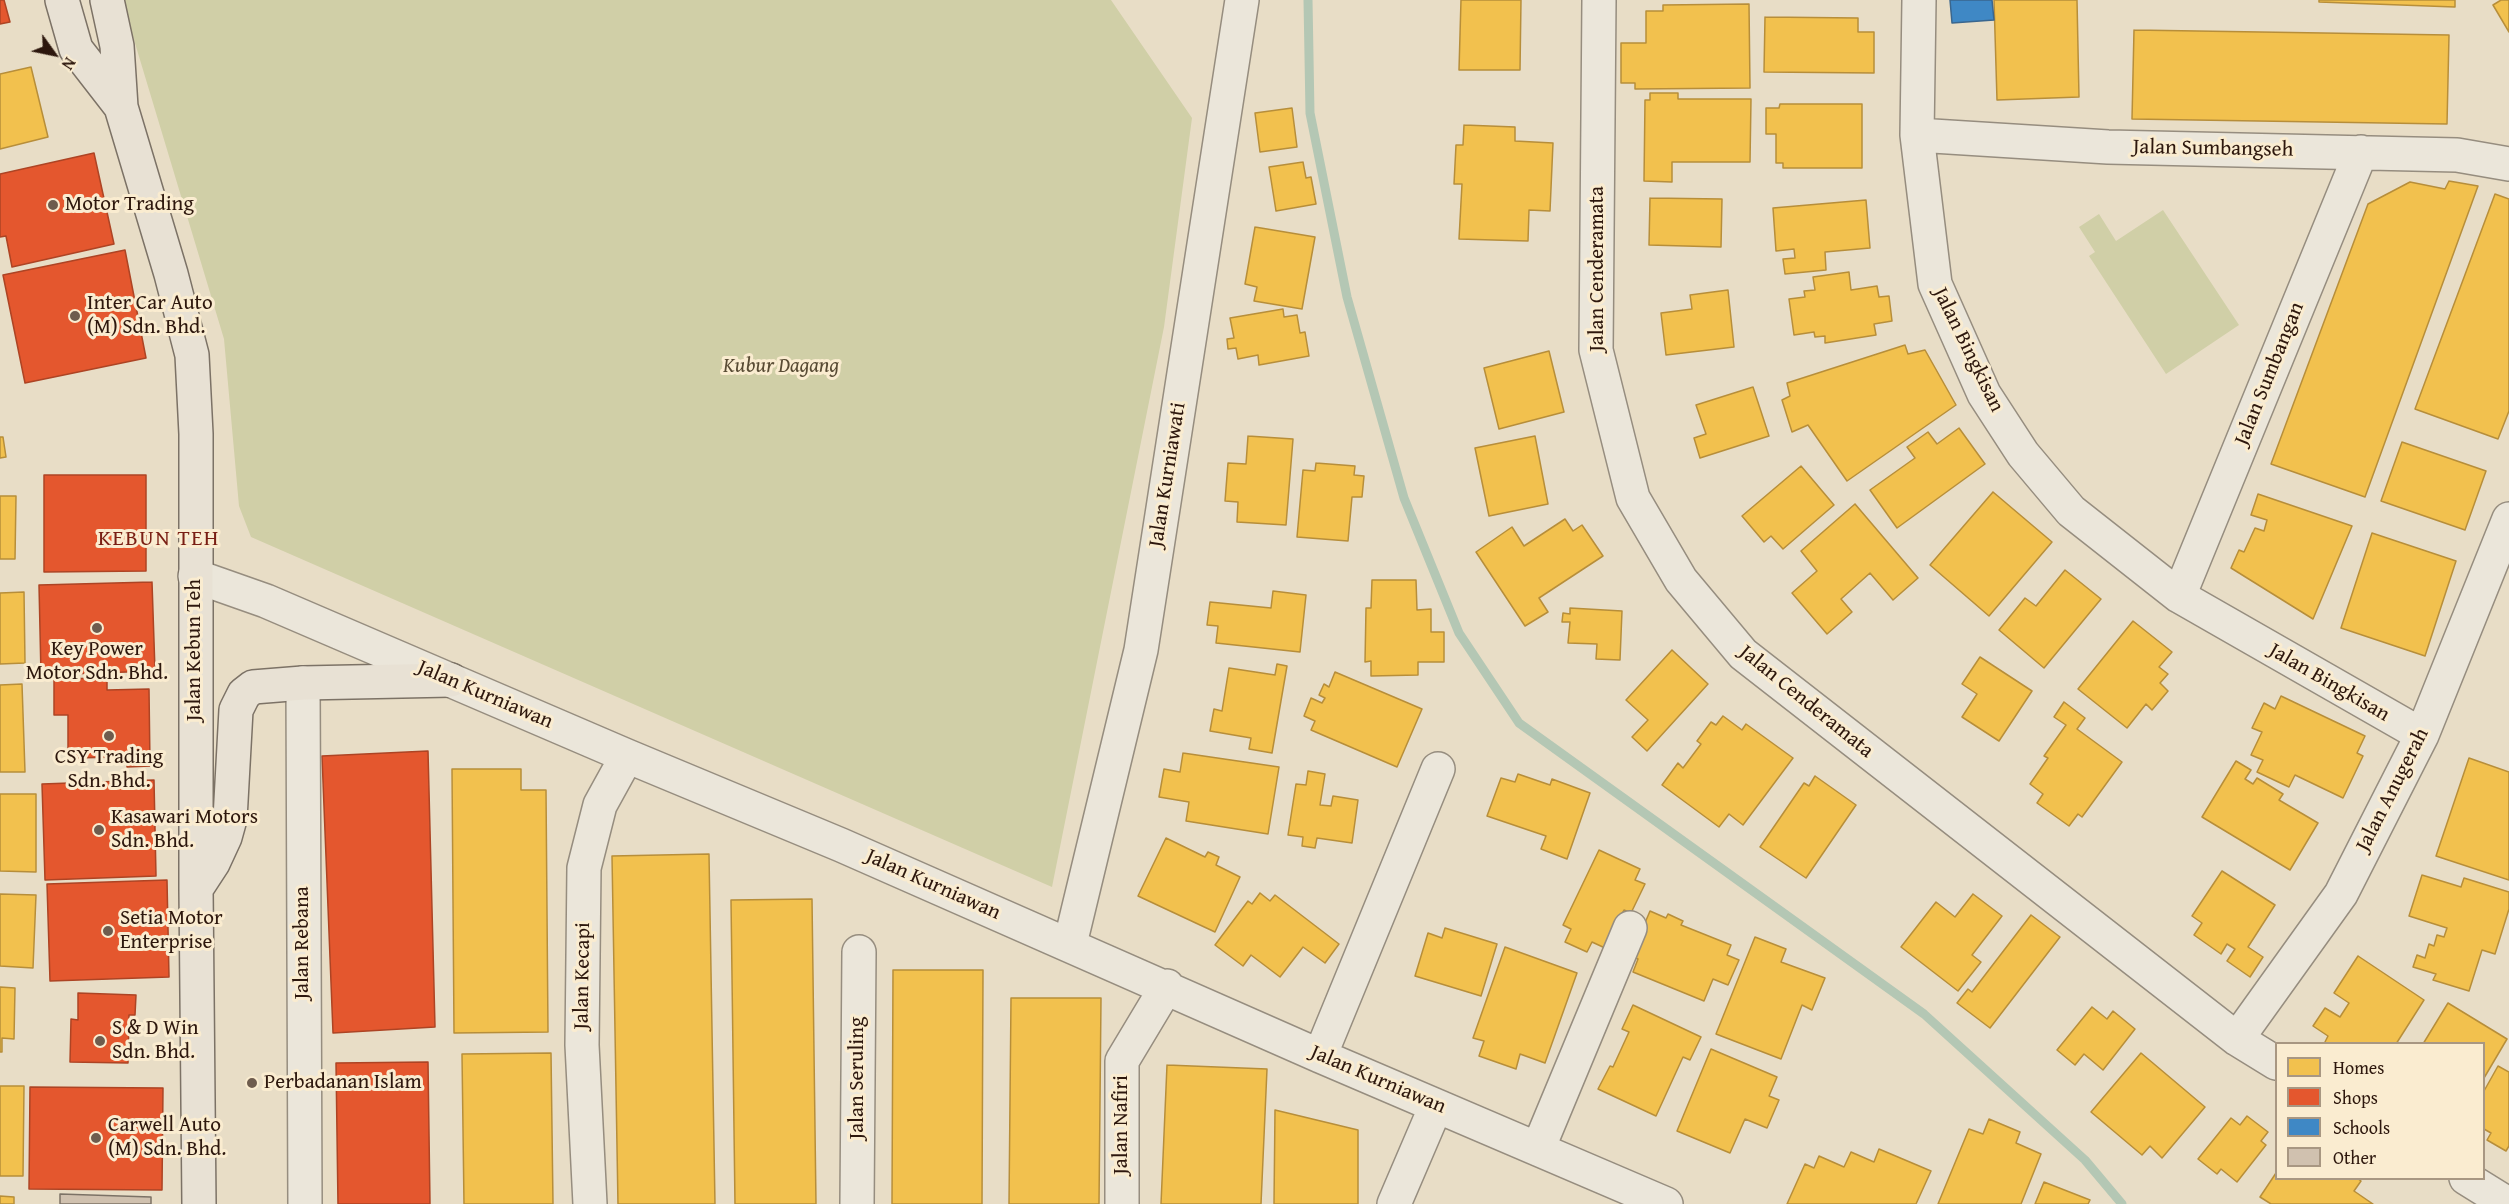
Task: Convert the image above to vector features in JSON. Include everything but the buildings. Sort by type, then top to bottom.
[{"type":"main road","name":"Jalan Kebun Teh","points":[[63,0],[76,49],[121,107]]},
{"type":"main road","name":"Jalan Kebun Teh","points":[[107,0],[117,46],[121,107],[171,274],[192,355],[196,434],[199,1204]]},
{"type":"main road","points":[[196,889],[213,863],[225,837],[230,819],[236,710],[244,694],[253,687],[303,683],[451,680]]},
{"type":"street","name":"Jalan Kurniawati","points":[[1070,944],[1141,650],[1242,0]]},
{"type":"street","name":"Jalan Cenderamata","points":[[1599,0],[1596,350],[1633,498],[1681,580],[1743,654],[2237,1039],[2275,1062]]},
{"type":"street","name":"Jalan Bingkisan","points":[[1920,0],[1917,135],[1935,284],[1984,394],[2024,454],[2071,511],[2179,596],[2422,735]]},
{"type":"street","name":"Jalan Sumbangseh","points":[[1917,135],[2109,147],[2457,155],[2509,164]]},
{"type":"street","name":"Jalan Sumbangan","points":[[2179,596],[2361,152]]},
{"type":"street","name":"Jalan Anugerah","points":[[2237,1039],[2341,894],[2422,735],[2509,519]]},
{"type":"street","name":"Jalan Kurniawan","points":[[195,576],[266,601],[841,845],[1167,986],[1320,1056],[1666,1204]]},
{"type":"street","name":"Jalan Rebana","points":[[303,683],[304,1204]]},
{"type":"street","name":"Jalan Kecapi","points":[[590,1204],[582,1045],[584,868],[600,805],[627,756]]},
{"type":"street","points":[[1320,1056],[1438,769]]},
{"type":"street","points":[[1538,1149],[1630,928]]},
{"type":"street","name":"Jalan Seruling","points":[[857,1204],[859,952]]},
{"type":"street","name":"Jalan Nafiri","points":[[1122,1204],[1122,1060],[1167,986]]},
{"type":"street","points":[[1394,1204],[1437,1106]]},
{"type":"street","points":[[2468,1180],[2508,1204]]},
{"type":"green space","name":"Kubur Dagang","points":[[122,0],[1111,0],[1192,118],[1164,327],[1052,887],[251,537],[239,506],[224,339]]},
{"type":"green space","points":[[2163,210],[2239,325],[2166,374],[2089,256],[2095,252],[2079,227],[2099,214],[2116,241]]},
{"type":"waterway","points":[[1308,0],[1310,113],[1347,297],[1404,498],[1459,633],[1519,723],[1924,1014],[2085,1160],[2122,1204]]},
{"type":"place","name":"Motor Trading","points":[[53,205]]},
{"type":"place","name":"Inter Car Auto (M) Sdn. Bhd.","points":[[75,316]]},
{"type":"place","name":"Key Power Motor Sdn. Bhd.","points":[[97,628]]},
{"type":"place","name":"CSY Trading Sdn. Bhd.","points":[[109,736]]},
{"type":"place","name":"Kasawari Motors Sdn. Bhd.","points":[[99,830]]},
{"type":"place","name":"Setia Motor Enterprise","points":[[108,931]]},
{"type":"place","name":"S & D Win Sdn. Bhd.","points":[[100,1041]]},
{"type":"place","name":"Perbadanan Islam","points":[[252,1083]]},
{"type":"place","name":"Carwell Auto (M) Sdn. Bhd.","points":[[96,1138]]},
{"type":"district","name":"KEBUN TEH","points":[[159,539]]}]
